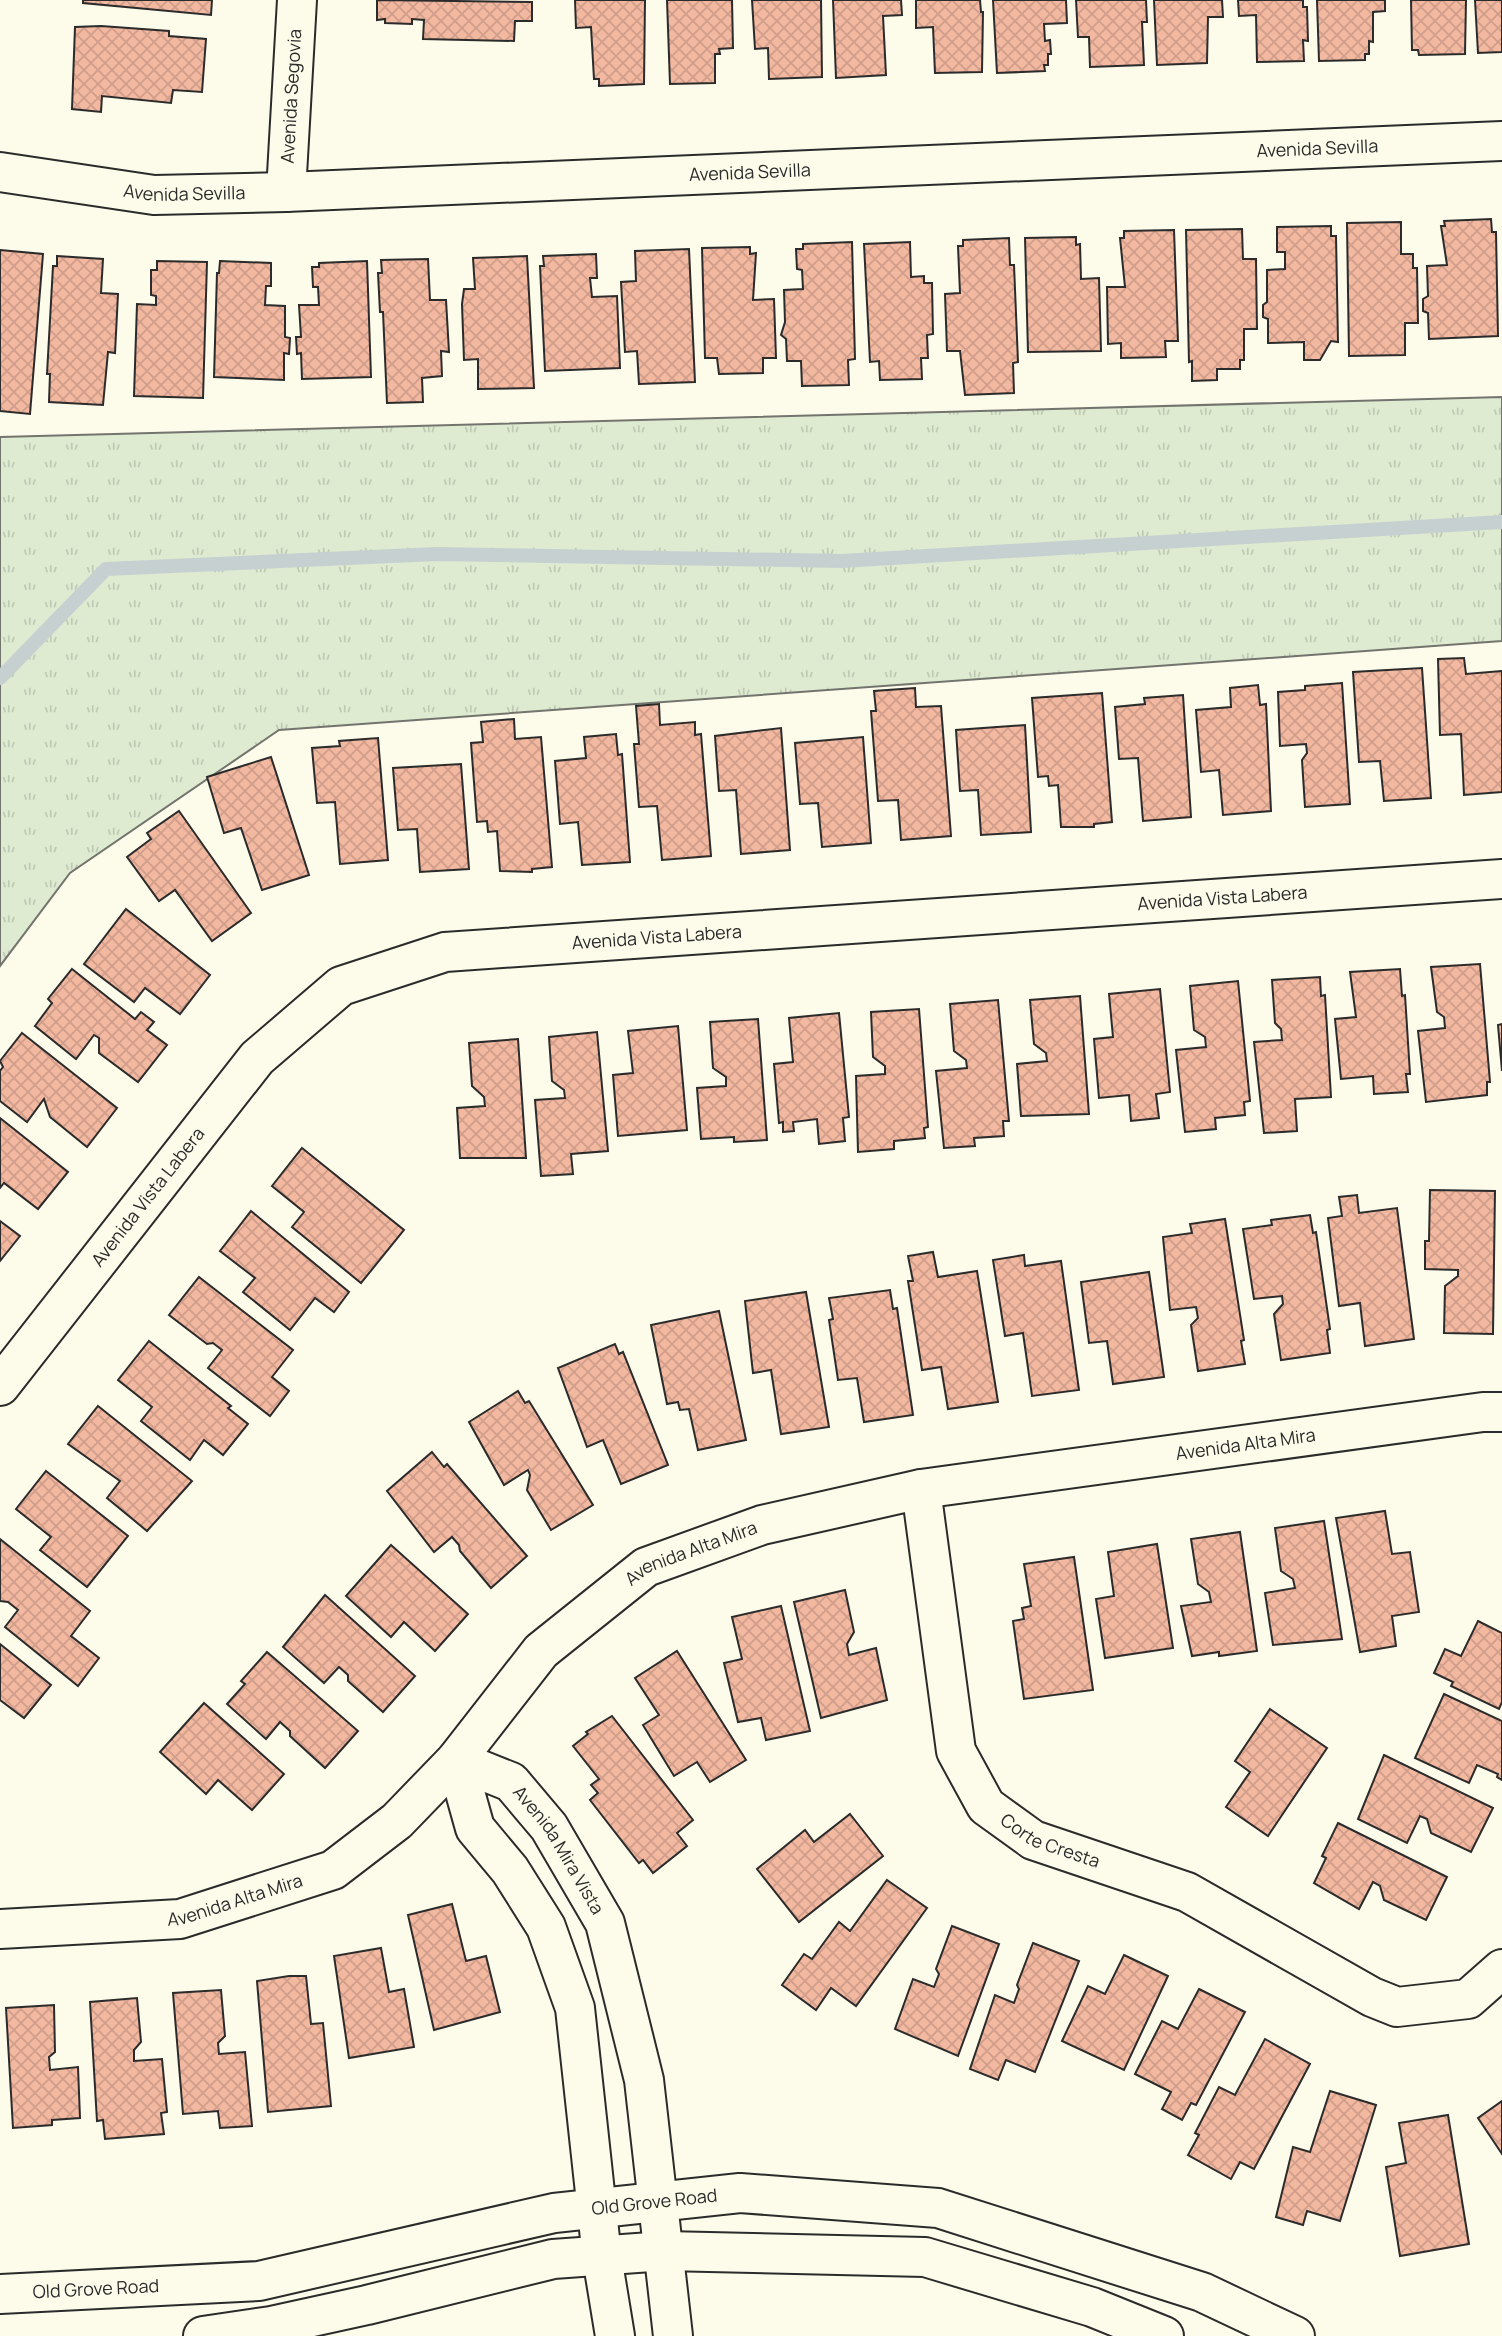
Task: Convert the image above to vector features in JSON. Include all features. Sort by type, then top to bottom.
[{"type":"street","name":"Avenida Segovia","points":[[286,192],[298,0]]},
{"type":"street","name":"Avenida Sevilla","points":[[0,172],[154,195],[286,192],[1502,141]]},
{"type":"street","name":"Avenida Vista Labera","points":[[0,1386],[257,1058],[341,986],[445,952],[1502,879]]},
{"type":"street","name":"Avenida Alta Mira","points":[[0,1929],[180,1919],[333,1870],[397,1821],[456,1760],[541,1651],[646,1567],[762,1525],[921,1489],[1502,1412]]},
{"type":"street","name":"Corte Cresta","points":[[921,1489],[956,1751],[986,1806],[1033,1840],[1187,1892],[1372,1997],[1397,2007],[1468,1999],[1502,1969]]},
{"type":"street","name":"Avenida Mira Vista","points":[[456,1760],[511,1782],[549,1827],[606,1923],[644,2080],[673,2336]]},
{"type":"street","points":[[456,1760],[475,1828],[510,1870],[546,1927],[575,2008],[601,2257],[615,2336]]},
{"type":"street","name":"Old Grove Road","points":[[0,2294],[259,2281],[554,2213],[740,2193],[938,2208],[1202,2292],[1294,2336]]},
{"type":"street","points":[[204,2336],[312,2318],[554,2259],[665,2251],[925,2257],[1092,2307],[1164,2336]]},
{"type":"green space","points":[[1502,397],[1502,641],[279,730],[70,873],[0,966],[0,437]]},
{"type":"building","points":[[83,0],[212,0],[211,15],[83,3]]},
{"type":"building","points":[[377,0],[532,2],[532,21],[515,21],[514,41],[423,39],[424,20],[412,19],[412,24],[377,20]]},
{"type":"building","points":[[575,0],[645,0],[644,84],[599,86],[599,79],[594,79],[591,27],[576,28]]},
{"type":"building","points":[[667,0],[732,0],[733,48],[719,49],[720,54],[715,54],[715,83],[670,84]]},
{"type":"building","points":[[752,0],[821,0],[822,77],[769,79],[768,48],[755,49]]},
{"type":"building","points":[[833,0],[901,0],[902,15],[883,16],[886,75],[836,78]]},
{"type":"building","points":[[916,0],[980,0],[983,12],[982,72],[935,73],[933,27],[916,28]]},
{"type":"building","points":[[993,0],[1066,0],[1067,23],[1044,24],[1045,41],[1050,40],[1051,54],[1048,54],[1048,65],[1044,65],[1045,71],[997,73]]},
{"type":"building","points":[[1076,0],[1146,0],[1147,22],[1142,22],[1144,65],[1090,67],[1089,37],[1078,37]]},
{"type":"building","points":[[1154,0],[1222,0],[1223,17],[1208,17],[1207,63],[1157,65]]},
{"type":"building","points":[[1238,0],[1303,0],[1303,7],[1307,7],[1308,41],[1303,40],[1304,61],[1257,62],[1256,15],[1239,16]]},
{"type":"building","points":[[1317,0],[1385,0],[1385,11],[1373,12],[1373,42],[1369,41],[1369,54],[1365,54],[1365,60],[1319,61]]},
{"type":"building","points":[[1411,0],[1466,0],[1465,54],[1419,55],[1418,50],[1412,50]]},
{"type":"building","points":[[1475,0],[1502,0],[1502,52],[1478,53]]},
{"type":"building","points":[[101,26],[169,31],[169,36],[206,39],[202,92],[173,90],[171,103],[102,96],[101,112],[72,109],[75,27]]},
{"type":"building","points":[[1491,219],[1492,232],[1496,232],[1498,336],[1429,339],[1428,313],[1423,311],[1423,299],[1428,296],[1427,266],[1447,265],[1441,226],[1445,226],[1444,221]]},
{"type":"building","points":[[1401,222],[1401,254],[1413,254],[1413,268],[1417,268],[1418,323],[1405,323],[1405,355],[1349,356],[1347,223]]},
{"type":"building","points":[[1331,226],[1331,236],[1336,236],[1338,342],[1331,341],[1320,360],[1304,360],[1304,342],[1268,343],[1268,319],[1263,317],[1263,305],[1267,302],[1267,270],[1285,269],[1285,252],[1277,252],[1277,227]]},
{"type":"building","points":[[1242,229],[1243,259],[1256,259],[1257,329],[1244,329],[1244,360],[1240,360],[1240,369],[1217,369],[1217,380],[1192,381],[1192,361],[1189,362],[1186,230]]},
{"type":"building","points":[[1174,230],[1178,341],[1165,341],[1166,357],[1121,358],[1121,343],[1108,344],[1107,287],[1125,287],[1120,238],[1124,238],[1124,231]]},
{"type":"building","points":[[1076,237],[1076,245],[1080,244],[1081,279],[1099,278],[1101,351],[1028,352],[1025,238]]},
{"type":"building","points":[[1009,238],[1010,265],[1014,265],[1018,362],[1013,363],[1014,393],[965,395],[960,351],[947,351],[945,294],[960,293],[958,246],[963,246],[963,240]]},
{"type":"building","points":[[852,242],[855,359],[848,360],[849,385],[802,386],[801,361],[787,361],[786,339],[781,335],[785,322],[784,290],[803,289],[802,270],[797,269],[796,249],[803,249],[803,244]]},
{"type":"building","points":[[910,242],[911,277],[924,276],[924,283],[932,283],[933,334],[927,335],[928,358],[921,358],[922,379],[880,380],[879,361],[870,362],[864,244]]},
{"type":"building","points":[[750,247],[750,254],[756,253],[753,300],[774,299],[776,358],[763,358],[763,373],[719,374],[717,358],[705,358],[702,248]]},
{"type":"building","points":[[689,249],[695,382],[639,384],[637,351],[625,352],[621,282],[636,281],[635,251]]},
{"type":"building","points":[[0,250],[43,254],[30,414],[0,411]]},
{"type":"building","points":[[596,254],[597,278],[590,278],[592,297],[617,296],[620,368],[545,371],[540,266],[544,266],[543,256]]},
{"type":"building","points":[[57,256],[103,259],[101,293],[118,294],[115,353],[108,352],[103,405],[49,402],[50,374],[47,374],[53,266],[57,266]]},
{"type":"building","points":[[527,256],[534,388],[478,389],[478,359],[464,360],[462,304],[464,289],[475,289],[473,258]]},
{"type":"building","points":[[428,259],[430,300],[446,300],[449,352],[441,351],[442,376],[422,378],[423,402],[387,403],[383,312],[380,312],[378,273],[382,273],[381,260]]},
{"type":"building","points":[[157,261],[207,262],[203,398],[134,396],[137,304],[156,305],[156,296],[151,295],[151,270],[157,270]]},
{"type":"building","points":[[220,261],[271,263],[271,286],[266,286],[265,305],[285,306],[285,337],[290,338],[289,354],[284,353],[284,380],[214,377],[217,273]]},
{"type":"building","points":[[367,261],[371,377],[302,379],[301,353],[297,354],[296,337],[301,337],[299,305],[319,305],[318,287],[313,287],[312,267],[319,267],[319,263]]},
{"type":"building","points":[[1464,658],[1466,674],[1502,671],[1502,792],[1464,795],[1461,734],[1440,735],[1438,659]]},
{"type":"building","points":[[1422,668],[1431,798],[1384,801],[1380,761],[1359,762],[1353,672]]},
{"type":"building","points":[[1342,683],[1350,804],[1305,807],[1302,760],[1307,753],[1306,744],[1280,746],[1278,692],[1305,690],[1305,686]]},
{"type":"building","points":[[1258,685],[1260,705],[1266,704],[1271,811],[1223,815],[1219,770],[1201,772],[1196,710],[1231,707],[1230,688]]},
{"type":"building","points":[[915,688],[916,707],[941,706],[951,836],[901,840],[898,800],[878,801],[871,711],[876,711],[874,691]]},
{"type":"building","points":[[1102,693],[1112,822],[1094,824],[1094,827],[1061,827],[1058,785],[1049,786],[1048,776],[1038,777],[1032,698]]},
{"type":"building","points":[[1183,695],[1191,817],[1143,821],[1138,758],[1119,759],[1115,707],[1145,704],[1144,698]]},
{"type":"building","points":[[659,704],[660,725],[695,722],[695,735],[701,734],[711,856],[662,860],[657,806],[639,807],[634,744],[639,744],[636,706]]},
{"type":"building","points":[[514,719],[515,739],[541,737],[552,867],[532,869],[532,872],[500,871],[497,831],[488,832],[487,821],[477,822],[471,743],[483,742],[481,722]]},
{"type":"building","points":[[1025,725],[1031,832],[981,835],[978,790],[960,791],[956,730]]},
{"type":"building","points":[[781,728],[790,850],[741,854],[736,790],[719,791],[715,736]]},
{"type":"building","points":[[616,734],[618,755],[622,754],[630,862],[582,865],[578,822],[560,824],[555,761],[586,758],[584,737]]},
{"type":"building","points":[[863,737],[871,843],[822,847],[818,803],[800,804],[795,743]]},
{"type":"building","points":[[378,738],[388,860],[340,864],[335,802],[317,803],[312,748],[340,746],[339,741]]},
{"type":"building","points":[[271,757],[309,875],[262,890],[241,828],[224,833],[207,777]]},
{"type":"building","points":[[461,764],[469,869],[420,872],[417,829],[398,830],[393,768]]},
{"type":"building","points":[[179,811],[251,913],[212,941],[175,890],[159,901],[127,857],[151,839],[147,833]]},
{"type":"building","points":[[126,909],[210,975],[180,1014],[145,988],[134,1002],[84,964]]},
{"type":"building","points":[[1480,964],[1490,1082],[1487,1082],[1487,1095],[1426,1102],[1418,1031],[1445,1028],[1444,1017],[1437,1012],[1431,967]]},
{"type":"building","points":[[72,969],[135,1019],[141,1012],[154,1022],[147,1030],[167,1045],[138,1082],[99,1053],[99,1038],[94,1035],[76,1059],[35,1026],[52,1003],[48,999]]},
{"type":"building","points":[[1400,969],[1402,996],[1405,995],[1410,1074],[1406,1074],[1408,1092],[1374,1094],[1373,1076],[1341,1079],[1335,1019],[1356,1017],[1350,972]]},
{"type":"building","points":[[1320,977],[1321,996],[1325,995],[1331,1097],[1295,1099],[1297,1131],[1264,1133],[1254,1042],[1282,1040],[1281,1029],[1275,1023],[1272,980]]},
{"type":"building","points":[[1238,981],[1250,1101],[1244,1102],[1245,1115],[1215,1118],[1216,1129],[1185,1132],[1176,1050],[1206,1047],[1205,1037],[1194,1030],[1190,986]]},
{"type":"building","points":[[1160,989],[1170,1092],[1156,1094],[1159,1118],[1131,1121],[1129,1095],[1099,1098],[1094,1039],[1113,1037],[1109,994]]},
{"type":"building","points":[[1080,996],[1089,1114],[1021,1116],[1017,1064],[1047,1061],[1046,1053],[1034,1044],[1030,1000]]},
{"type":"building","points":[[998,1000],[1009,1121],[1003,1121],[1004,1136],[974,1138],[975,1146],[944,1148],[936,1071],[967,1068],[966,1060],[954,1051],[950,1004]]},
{"type":"building","points":[[919,1009],[928,1127],[924,1128],[925,1138],[894,1141],[894,1149],[858,1152],[856,1076],[885,1074],[885,1066],[873,1057],[871,1012]]},
{"type":"building","points":[[839,1013],[849,1117],[843,1118],[845,1141],[819,1144],[817,1119],[793,1122],[794,1131],[783,1132],[783,1122],[779,1123],[774,1064],[793,1062],[789,1018]]},
{"type":"building","points":[[758,1019],[767,1140],[734,1142],[734,1137],[701,1139],[697,1088],[726,1086],[726,1077],[713,1068],[710,1022]]},
{"type":"building","points":[[1502,1024],[1502,1071],[1498,1025]]},
{"type":"building","points":[[678,1026],[687,1130],[618,1136],[613,1075],[633,1073],[628,1031]]},
{"type":"building","points":[[597,1032],[608,1151],[571,1154],[573,1174],[541,1176],[535,1100],[565,1098],[564,1090],[552,1081],[549,1037]]},
{"type":"building","points":[[22,1033],[117,1108],[87,1147],[50,1117],[44,1099],[27,1122],[0,1101],[0,1071],[3,1067],[0,1061]]},
{"type":"building","points":[[518,1039],[526,1158],[460,1158],[457,1108],[485,1106],[484,1097],[472,1086],[469,1043]]},
{"type":"building","points":[[0,1118],[68,1172],[38,1209],[4,1183],[0,1188]]},
{"type":"building","points":[[302,1148],[404,1230],[361,1283],[292,1227],[304,1212],[272,1186]]},
{"type":"building","points":[[1430,1190],[1495,1191],[1493,1334],[1444,1333],[1445,1286],[1458,1276],[1458,1270],[1425,1269],[1425,1241],[1429,1241]]},
{"type":"building","points":[[1357,1195],[1359,1213],[1397,1208],[1414,1339],[1365,1346],[1360,1303],[1339,1306],[1328,1218],[1342,1216],[1339,1197]]},
{"type":"building","points":[[251,1211],[349,1292],[334,1312],[315,1298],[290,1330],[243,1292],[255,1278],[220,1251]]},
{"type":"building","points":[[1310,1215],[1313,1233],[1316,1232],[1330,1329],[1327,1330],[1330,1353],[1281,1360],[1274,1314],[1283,1304],[1282,1296],[1254,1299],[1243,1229],[1272,1225],[1271,1220]]},
{"type":"building","points":[[1225,1219],[1244,1340],[1241,1341],[1245,1364],[1198,1371],[1191,1325],[1198,1318],[1196,1307],[1170,1310],[1163,1237],[1192,1233],[1190,1224]]},
{"type":"building","points":[[0,1221],[20,1236],[0,1261]]},
{"type":"building","points":[[933,1252],[938,1277],[977,1271],[998,1402],[948,1409],[941,1367],[922,1370],[908,1281],[913,1281],[908,1256]]},
{"type":"building","points":[[1024,1255],[1025,1266],[1061,1261],[1079,1390],[1032,1396],[1023,1333],[1005,1336],[993,1260]]},
{"type":"building","points":[[1149,1272],[1164,1377],[1113,1384],[1107,1341],[1089,1343],[1081,1282]]},
{"type":"building","points":[[199,1277],[293,1350],[272,1377],[289,1391],[270,1416],[208,1368],[222,1350],[213,1343],[207,1344],[169,1315]]},
{"type":"building","points":[[890,1290],[893,1309],[897,1308],[913,1415],[864,1422],[857,1378],[838,1380],[829,1320],[833,1319],[829,1298]]},
{"type":"building","points":[[806,1292],[829,1427],[781,1434],[771,1370],[753,1373],[745,1301]]},
{"type":"building","points":[[719,1311],[746,1440],[698,1450],[689,1409],[680,1410],[678,1402],[667,1404],[651,1325]]},
{"type":"building","points":[[149,1341],[231,1406],[228,1408],[248,1424],[223,1455],[204,1440],[190,1460],[141,1421],[152,1407],[118,1380]]},
{"type":"building","points":[[615,1344],[619,1354],[623,1352],[668,1465],[621,1484],[603,1440],[587,1447],[558,1368]]},
{"type":"building","points":[[518,1391],[525,1403],[529,1401],[593,1505],[551,1530],[527,1490],[530,1475],[528,1470],[504,1485],[469,1422]]},
{"type":"building","points":[[98,1406],[192,1481],[147,1531],[107,1498],[120,1481],[68,1444]]},
{"type":"building","points":[[432,1452],[444,1467],[447,1464],[527,1556],[491,1588],[460,1551],[459,1545],[452,1537],[434,1552],[387,1491]]},
{"type":"building","points":[[46,1471],[128,1536],[87,1587],[40,1550],[51,1537],[16,1509]]},
{"type":"building","points":[[1385,1511],[1392,1554],[1410,1552],[1419,1612],[1392,1616],[1396,1646],[1360,1652],[1336,1518]]},
{"type":"building","points":[[1324,1521],[1342,1639],[1273,1645],[1265,1593],[1295,1588],[1293,1579],[1281,1571],[1275,1528]]},
{"type":"building","points":[[1240,1532],[1257,1651],[1192,1656],[1181,1606],[1211,1602],[1209,1592],[1198,1584],[1191,1539]]},
{"type":"building","points":[[0,1539],[90,1611],[71,1636],[99,1658],[78,1686],[5,1627],[18,1610],[8,1602],[0,1601]]},
{"type":"building","points":[[1157,1544],[1173,1648],[1105,1658],[1096,1599],[1114,1596],[1108,1552]]},
{"type":"building","points":[[391,1545],[468,1614],[435,1651],[404,1622],[391,1637],[346,1596]]},
{"type":"building","points":[[1074,1557],[1093,1690],[1024,1699],[1013,1621],[1024,1619],[1022,1608],[1031,1606],[1024,1564]]},
{"type":"building","points":[[845,1590],[854,1632],[847,1644],[849,1655],[876,1648],[887,1700],[821,1718],[794,1602]]},
{"type":"building","points":[[325,1595],[415,1676],[383,1712],[348,1681],[348,1675],[339,1667],[324,1683],[283,1647]]},
{"type":"building","points":[[781,1606],[810,1731],[766,1740],[761,1718],[738,1722],[724,1663],[742,1659],[732,1617]]},
{"type":"building","points":[[1478,1621],[1502,1633],[1502,1702],[1499,1709],[1451,1686],[1453,1682],[1434,1673],[1445,1649],[1461,1656]]},
{"type":"building","points":[[0,1644],[51,1685],[24,1718],[0,1700]]},
{"type":"building","points":[[677,1651],[746,1760],[710,1782],[697,1762],[674,1776],[643,1725],[659,1715],[635,1678]]},
{"type":"building","points":[[267,1652],[358,1731],[325,1768],[290,1736],[290,1731],[280,1722],[266,1739],[227,1704],[245,1684],[241,1681]]},
{"type":"building","points":[[1444,1694],[1502,1721],[1502,1780],[1497,1777],[1498,1774],[1477,1765],[1469,1783],[1415,1758]]},
{"type":"building","points":[[204,1703],[284,1774],[252,1810],[218,1780],[206,1794],[160,1752]]},
{"type":"building","points":[[1270,1709],[1327,1748],[1268,1836],[1226,1807],[1250,1772],[1235,1761]]},
{"type":"building","points":[[612,1716],[693,1820],[677,1833],[687,1846],[653,1873],[643,1860],[639,1863],[590,1800],[598,1793],[591,1785],[599,1779],[573,1746],[588,1734],[586,1732]]},
{"type":"building","points":[[1384,1755],[1493,1808],[1471,1852],[1431,1833],[1427,1819],[1420,1816],[1407,1843],[1358,1819]]},
{"type":"building","points":[[850,1814],[883,1856],[799,1922],[757,1869],[805,1830],[814,1842]]},
{"type":"building","points":[[1338,1823],[1447,1877],[1426,1920],[1384,1900],[1380,1886],[1373,1882],[1359,1909],[1314,1883],[1326,1858],[1322,1856]]},
{"type":"building","points":[[887,1880],[927,1908],[856,2006],[831,1988],[816,2010],[782,1985],[804,1954],[812,1959],[839,1922],[850,1931]]},
{"type":"building","points":[[452,1904],[466,1961],[486,1956],[500,2012],[434,2030],[408,1915]]},
{"type":"building","points":[[952,1926],[999,1944],[958,2056],[895,2029],[913,1979],[934,1987],[939,1974],[936,1969]]},
{"type":"building","points":[[1033,1943],[1079,1961],[1035,2072],[1006,2060],[998,2080],[970,2069],[995,1995],[1014,2003],[1019,1989],[1017,1985]]},
{"type":"building","points":[[381,1948],[389,1992],[404,1989],[414,2047],[349,2058],[334,1956]]},
{"type":"building","points":[[1124,1955],[1168,1976],[1124,2070],[1062,2041],[1088,1986],[1105,1994]]},
{"type":"building","points":[[306,1976],[311,2024],[323,2023],[331,2106],[268,2112],[257,1981]]},
{"type":"building","points":[[1199,1989],[1245,2012],[1196,2105],[1191,2103],[1182,2120],[1162,2109],[1171,2092],[1135,2074],[1162,2021],[1178,2029]]},
{"type":"building","points":[[221,1990],[225,2036],[218,2043],[219,2054],[245,2052],[252,2126],[220,2128],[218,2111],[183,2114],[173,1993]]},
{"type":"building","points":[[137,1998],[141,2042],[134,2050],[134,2061],[162,2059],[167,2112],[161,2113],[164,2134],[105,2139],[103,2120],[97,2121],[90,2002]]},
{"type":"building","points":[[54,2005],[55,2052],[49,2057],[50,2070],[78,2067],[80,2118],[52,2120],[52,2125],[13,2128],[6,2008]]},
{"type":"building","points":[[1265,2039],[1310,2064],[1254,2169],[1240,2162],[1231,2179],[1188,2155],[1199,2135],[1195,2133],[1219,2087],[1235,2095]]},
{"type":"building","points":[[1330,2091],[1376,2105],[1340,2221],[1307,2211],[1303,2225],[1276,2217],[1293,2147],[1310,2152]]},
{"type":"building","points":[[1502,2101],[1502,2154],[1478,2118]]},
{"type":"building","points":[[1448,2115],[1469,2244],[1400,2256],[1386,2167],[1406,2163],[1399,2123]]},
{"type":"waterway","points":[[0,678],[106,569],[437,554],[842,561],[1502,522]]}]
